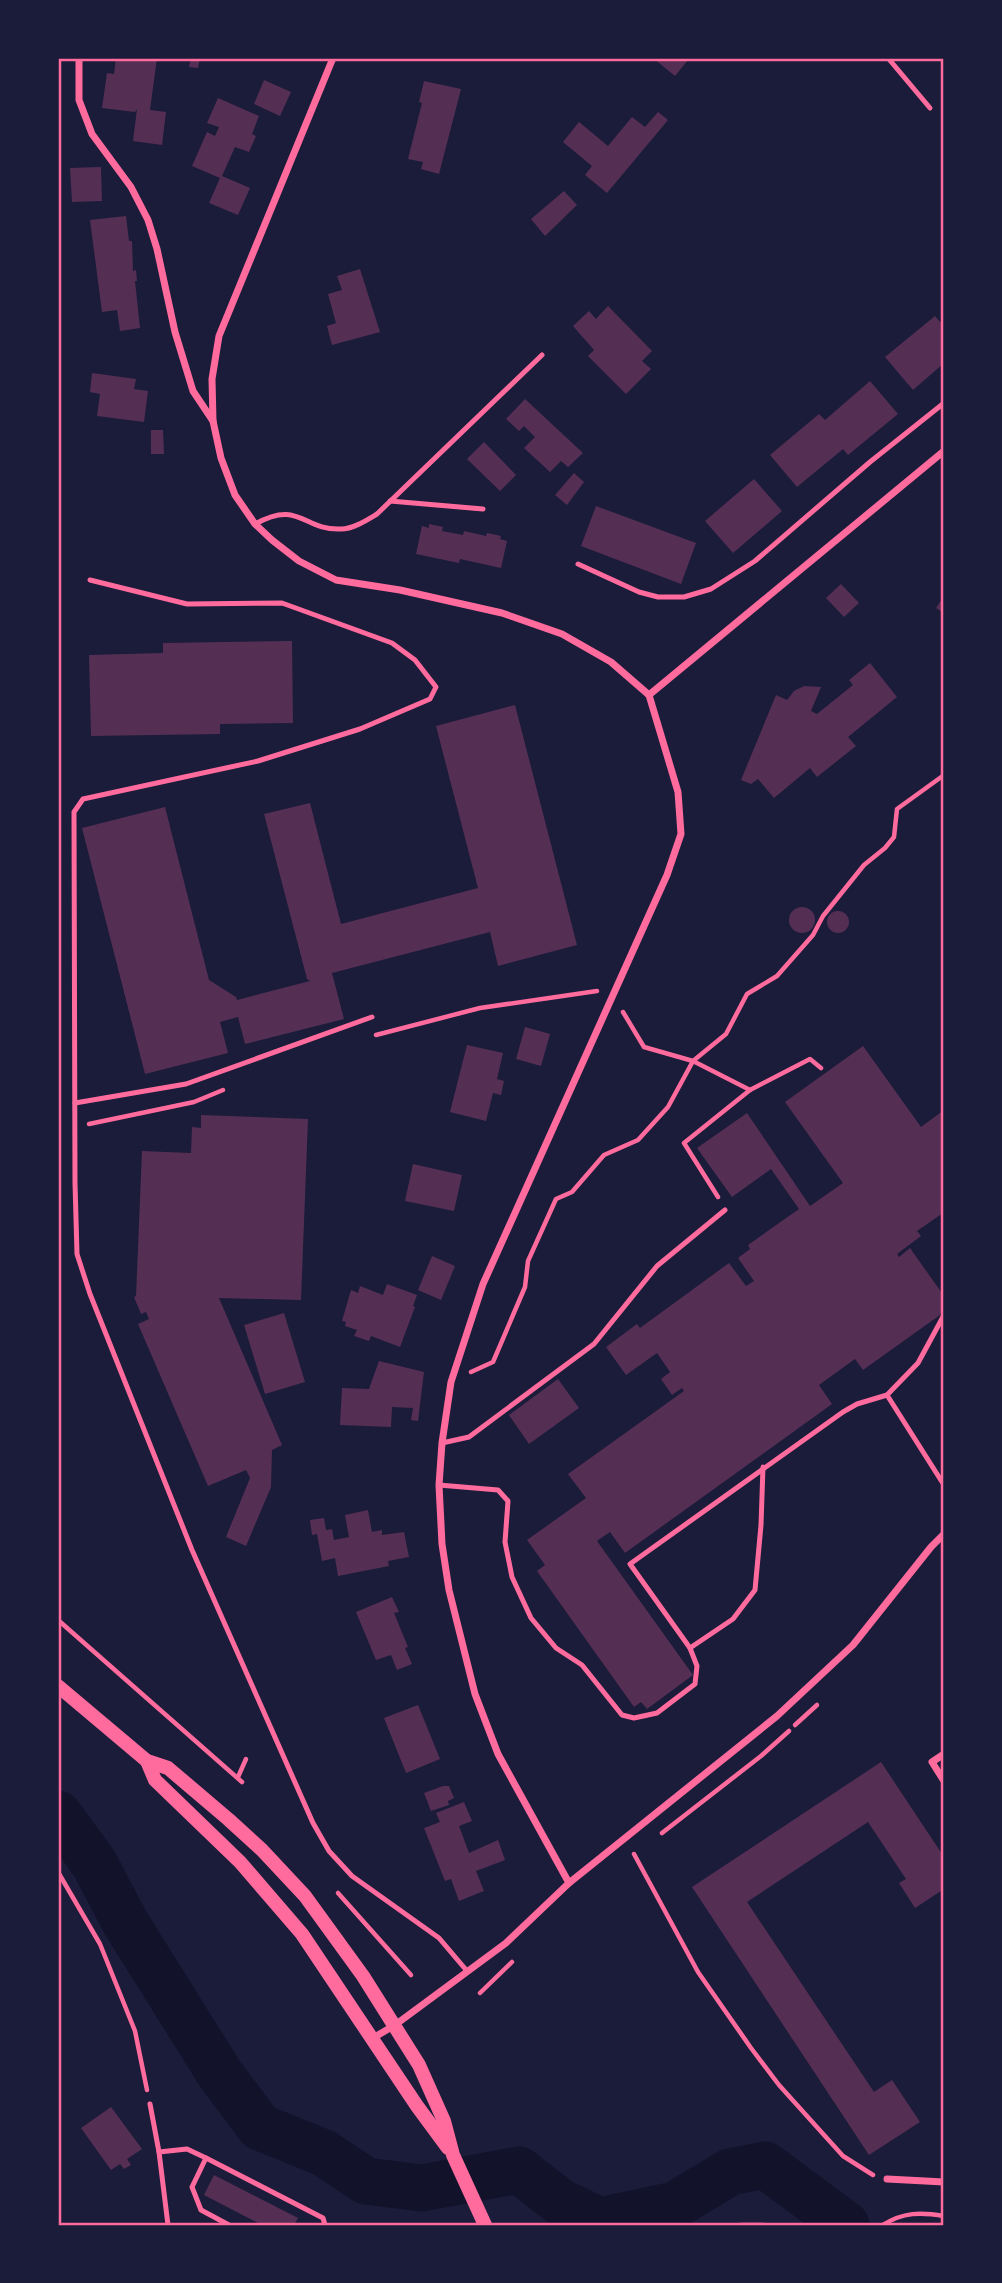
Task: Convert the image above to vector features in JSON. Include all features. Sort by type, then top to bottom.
[{"type":"main road","points":[[58,1686],[147,1761],[168,1768],[262,1850],[313,1906],[363,1976],[419,2065],[444,2121],[453,2155],[485,2225]]},
{"type":"main road","points":[[147,1761],[155,1780],[240,1862],[295,1924],[453,2155]]},
{"type":"street","points":[[79,58],[79,100],[92,134],[131,187],[148,220],[175,332],[193,391],[213,421]]},
{"type":"street","points":[[333,58],[219,337],[212,379],[213,421],[221,458],[235,495],[255,524],[299,561],[335,580],[400,590],[502,613],[562,634],[611,662],[649,695],[678,792],[681,834],[667,876],[483,1284],[451,1382],[442,1443],[439,1485],[442,1544],[449,1590],[475,1694],[498,1754],[569,1883]]},
{"type":"street","points":[[649,695],[944,450]]},
{"type":"street","points":[[373,2038],[395,2025],[506,1943],[569,1883],[777,1716],[853,1645],[944,1534]]},
{"type":"street","points":[[944,1754],[932,1762],[944,1782]]},
{"type":"street","points":[[887,2179],[944,2182]]},
{"type":"lane","points":[[888,58],[930,108]]},
{"type":"lane","points":[[255,524],[271,516],[291,514],[322,527],[342,529],[377,514],[542,355]]},
{"type":"lane","points":[[578,564],[639,592],[657,597],[684,597],[711,589],[755,561],[870,462],[944,403]]},
{"type":"lane","points":[[390,501],[483,509]]},
{"type":"lane","points":[[89,580],[187,604],[282,603],[392,643],[415,660],[436,687],[430,699],[360,729],[258,761],[83,799],[74,812],[77,1254],[90,1294],[192,1550],[313,1823],[329,1851],[352,1876],[439,1938],[467,1971]]},
{"type":"lane","points":[[75,1103],[186,1084],[372,1017]]},
{"type":"lane","points":[[442,1443],[469,1437],[594,1344],[657,1266],[726,1210]]},
{"type":"lane","points":[[439,1485],[498,1490],[508,1501],[505,1542],[512,1577],[531,1618],[556,1648],[582,1665],[622,1715],[634,1718],[657,1713],[695,1684],[697,1666],[690,1648],[631,1564],[843,1412],[857,1404],[887,1395],[918,1363],[944,1315]]},
{"type":"lane","points":[[887,1395],[944,1485]]},
{"type":"lane","points":[[690,1648],[733,1619],[755,1590],[764,1467]]},
{"type":"lane","points":[[150,2104],[168,2225]]},
{"type":"lane","points":[[159,2152],[187,2149],[323,2218],[325,2225]]},
{"type":"lane","points":[[206,2158],[192,2187],[201,2210],[229,2225]]},
{"type":"path","points":[[451,1382],[493,1362],[525,1287],[528,1261],[556,1199],[572,1192],[604,1155],[638,1140],[668,1107],[693,1061],[726,1034],[747,994],[777,976],[813,935],[823,916],[864,865],[894,838],[897,809],[944,775]]},
{"type":"path","points":[[376,1035],[480,1008],[596,991],[614,996],[644,1047],[693,1061],[750,1090]]},
{"type":"path","points":[[726,1210],[684,1143],[750,1090],[810,1059],[821,1068]]},
{"type":"path","points":[[75,1127],[194,1102],[229,1088]]},
{"type":"path","points":[[58,1620],[240,1780],[246,1759]]},
{"type":"path","points":[[634,1854],[698,1972],[779,2085],[843,2156],[868,2173],[887,2179]]},
{"type":"path","points":[[58,1872],[100,1944],[130,2018],[150,2104]]},
{"type":"path","points":[[338,1893],[411,1975]]},
{"type":"path","points":[[883,2225],[897,2216],[919,2212],[944,2216]]},
{"type":"path","points":[[740,2225],[764,2225]]},
{"type":"building","points":[[116,58],[157,58],[150,110],[166,112],[162,145],[133,141],[137,109],[135,112],[102,108],[107,73],[114,74]]},
{"type":"building","points":[[191,58],[200,58],[198,68],[189,67]]},
{"type":"building","points":[[653,58],[685,58],[688,60],[675,76]]},
{"type":"building","points":[[264,80],[291,92],[280,116],[254,104]]},
{"type":"building","points":[[424,81],[461,89],[439,174],[421,169],[423,162],[408,159],[422,103],[419,102]]},
{"type":"building","points":[[218,98],[259,116],[252,134],[256,136],[249,152],[235,147],[222,176],[250,188],[238,215],[209,203],[220,178],[192,166],[207,132],[215,136],[219,127],[207,123]]},
{"type":"building","points":[[658,112],[668,120],[607,193],[585,175],[592,166],[563,142],[579,122],[608,146],[632,117],[645,127]]},
{"type":"building","points":[[101,167],[102,201],[72,202],[70,168]]},
{"type":"building","points":[[564,191],[577,205],[545,236],[531,219]]},
{"type":"building","points":[[126,216],[129,241],[132,241],[133,271],[136,270],[140,328],[120,331],[117,310],[102,312],[90,220]]},
{"type":"building","points":[[360,269],[380,332],[332,345],[327,326],[336,323],[328,294],[342,290],[337,276]]},
{"type":"building","points":[[608,306],[652,351],[642,361],[651,369],[626,394],[588,356],[594,350],[573,326],[589,311],[596,319]]},
{"type":"building","points":[[935,316],[940,322],[944,318],[944,363],[913,390],[885,357]]},
{"type":"building","points":[[92,373],[136,379],[134,389],[148,391],[144,422],[97,416],[100,394],[90,392]]},
{"type":"building","points":[[870,381],[898,414],[848,455],[843,449],[797,487],[770,455],[819,414],[825,420]]},
{"type":"building","points":[[525,399],[583,453],[568,467],[561,461],[550,472],[524,448],[535,437],[524,426],[519,431],[506,419]]},
{"type":"building","points":[[151,430],[163,430],[164,454],[151,454]]},
{"type":"building","points":[[484,442],[516,475],[500,491],[467,459]]},
{"type":"building","points":[[574,473],[584,482],[567,505],[555,495]]},
{"type":"building","points":[[754,479],[782,511],[733,553],[705,521]]},
{"type":"building","points":[[596,506],[696,543],[681,584],[581,546]]},
{"type":"building","points":[[429,524],[443,527],[442,531],[463,535],[464,531],[501,536],[500,539],[507,541],[501,568],[460,559],[459,563],[416,554],[422,526],[429,528]]},
{"type":"building","points":[[841,584],[859,603],[844,617],[826,598]]},
{"type":"building","points":[[944,596],[944,613],[936,608]]},
{"type":"building","points":[[292,641],[293,723],[220,724],[220,734],[91,736],[89,655],[163,653],[163,643]]},
{"type":"building","points":[[870,663],[897,697],[848,737],[856,746],[817,777],[810,768],[774,798],[758,779],[751,784],[741,780],[776,695],[787,700],[794,691],[804,686],[821,687],[811,711],[817,714],[853,685],[849,680]]},
{"type":"building","points":[[515,705],[577,945],[498,966],[490,932],[332,973],[344,1019],[245,1044],[238,1017],[220,1022],[228,1053],[145,1074],[82,828],[165,807],[209,980],[237,1000],[310,981],[307,979],[264,814],[310,803],[341,924],[478,888],[436,726]]},
{"type":"building","points":[[802,907],[811,911],[815,920],[811,929],[802,933],[793,929],[789,920],[793,911]]},
{"type":"building","points":[[838,911],[846,914],[849,922],[846,930],[838,933],[830,930],[827,922],[830,914]]},
{"type":"building","points":[[525,1027],[550,1034],[541,1066],[516,1059]]},
{"type":"building","points":[[467,1045],[503,1053],[497,1079],[504,1081],[501,1095],[493,1093],[486,1121],[450,1112]]},
{"type":"building","points":[[863,1046],[921,1127],[944,1110],[944,1215],[943,1213],[917,1231],[921,1236],[897,1254],[899,1257],[910,1248],[944,1296],[944,1304],[940,1315],[863,1370],[855,1359],[819,1385],[832,1404],[625,1553],[610,1532],[597,1541],[693,1675],[647,1709],[641,1702],[634,1707],[537,1571],[545,1565],[527,1540],[586,1498],[568,1474],[684,1391],[682,1388],[672,1395],[661,1379],[670,1372],[657,1353],[626,1375],[606,1347],[637,1324],[640,1328],[729,1263],[746,1286],[754,1281],[738,1258],[750,1249],[748,1245],[799,1209],[771,1169],[732,1197],[697,1148],[747,1113],[810,1206],[843,1183],[785,1102]]},
{"type":"building","points":[[201,1115],[308,1119],[301,1300],[219,1298],[282,1445],[272,1450],[271,1487],[246,1546],[226,1537],[250,1478],[246,1470],[208,1486],[138,1324],[149,1319],[146,1312],[141,1314],[134,1297],[142,1151],[191,1153],[192,1127],[201,1128]]},
{"type":"building","points":[[413,1164],[462,1175],[454,1211],[405,1201]]},
{"type":"building","points":[[432,1256],[455,1266],[441,1300],[418,1290]]},
{"type":"building","points":[[387,1284],[417,1295],[400,1347],[371,1336],[369,1341],[354,1336],[357,1330],[345,1326],[346,1322],[342,1321],[351,1290],[358,1293],[360,1286],[383,1295]]},
{"type":"building","points":[[284,1313],[305,1382],[265,1394],[244,1325]]},
{"type":"building","points":[[379,1361],[424,1372],[418,1421],[411,1420],[413,1408],[392,1407],[391,1427],[340,1425],[342,1388],[369,1389]]},
{"type":"building","points":[[558,1379],[579,1408],[529,1444],[509,1415]]},
{"type":"building","points":[[368,1510],[372,1532],[382,1530],[382,1535],[404,1532],[409,1557],[388,1561],[389,1566],[338,1576],[335,1558],[322,1561],[317,1534],[312,1535],[310,1520],[324,1518],[326,1530],[332,1529],[334,1540],[349,1537],[345,1515]]},
{"type":"building","points":[[392,1597],[399,1612],[394,1613],[412,1664],[397,1670],[391,1655],[376,1660],[356,1612]]},
{"type":"building","points":[[418,1705],[440,1759],[406,1773],[384,1718]]},
{"type":"building","points":[[881,1762],[944,1857],[944,1889],[915,1908],[899,1883],[906,1879],[868,1822],[747,1902],[874,2092],[892,2080],[920,2122],[869,2155],[692,1887]]},
{"type":"building","points":[[449,1786],[454,1798],[448,1801],[449,1805],[431,1811],[424,1793]]},
{"type":"building","points":[[464,1802],[472,1821],[459,1826],[469,1853],[498,1840],[505,1860],[476,1871],[484,1891],[459,1901],[451,1879],[445,1881],[424,1828],[440,1822],[436,1813]]},
{"type":"building","points":[[111,2107],[142,2149],[127,2159],[131,2165],[124,2169],[120,2164],[111,2170],[81,2128]]},
{"type":"building","points":[[214,2175],[298,2218],[294,2225],[262,2225],[204,2195]]},
{"type":"waterway","points":[[58,1814],[94,1863],[125,1922],[220,2074],[260,2127],[324,2153],[366,2181],[422,2188],[519,2170],[560,2202],[600,2221],[675,2205],[730,2172],[765,2165],[846,2225]]}]
